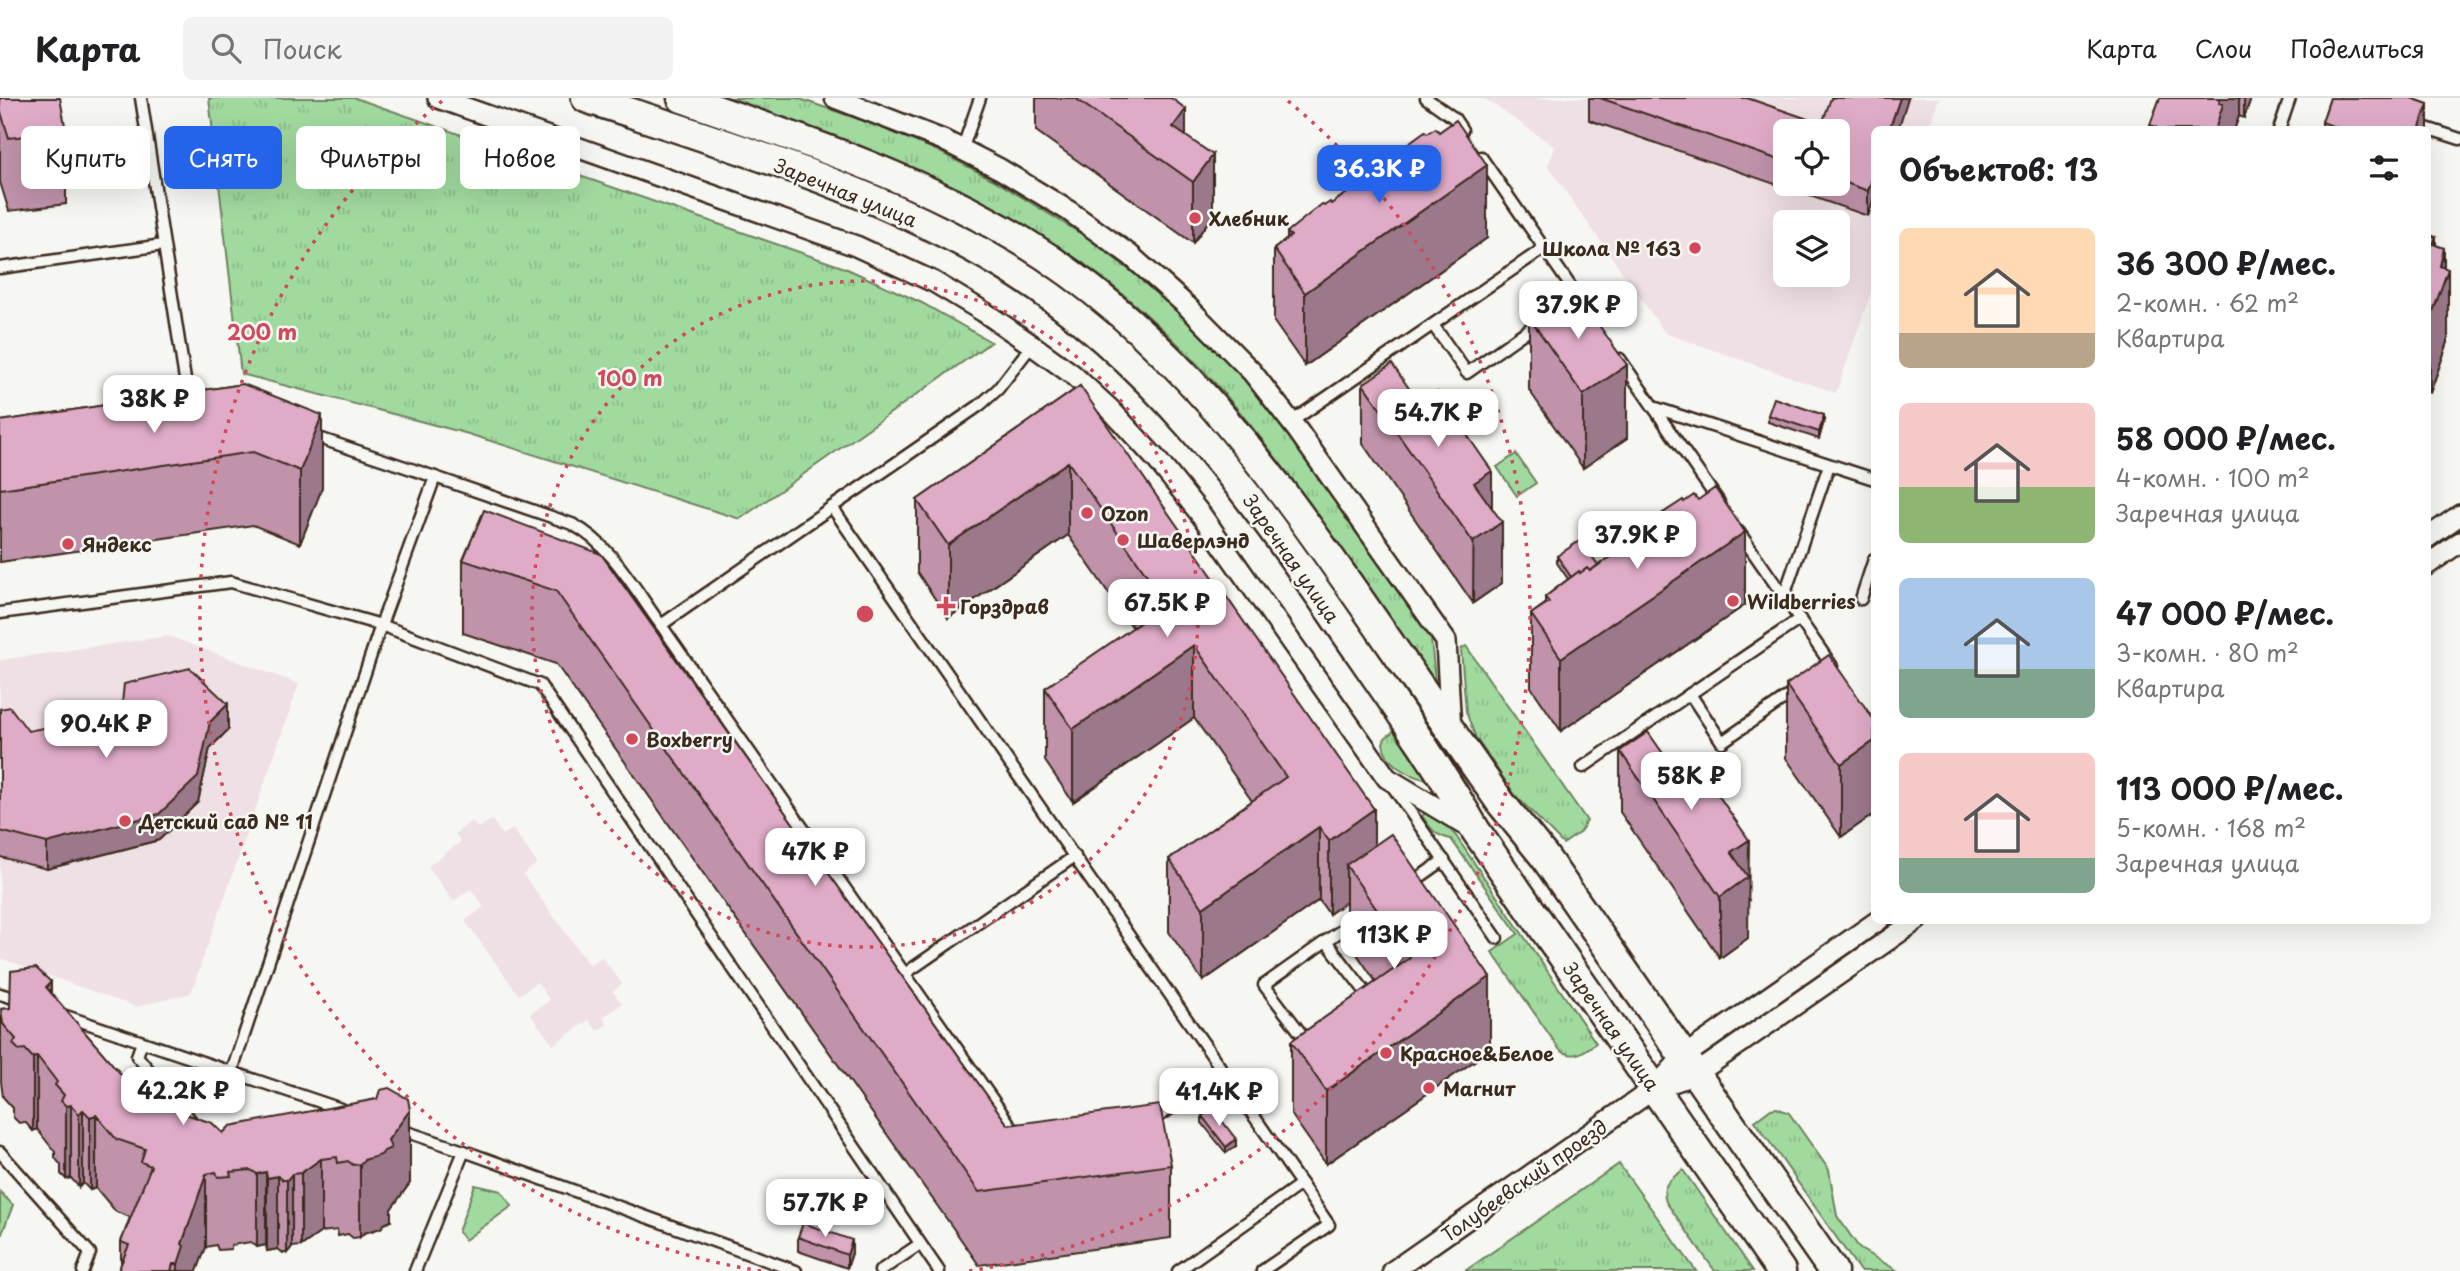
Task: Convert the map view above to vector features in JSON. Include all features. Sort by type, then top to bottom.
[{"type":"street","points":[[438,98],[856,246],[934,282],[1032,345],[1072,374],[1110,409],[1157,460],[1202,516],[1387,778],[1476,831]]},
{"type":"street","name":"Заречная улица","points":[[586,98],[824,181],[908,214],[1005,267],[1052,298],[1102,337],[1146,378],[1189,422],[1239,484],[1442,772],[1476,831],[1781,1271]]},
{"type":"street","name":"Заречная улица","points":[[682,98],[919,187],[1022,241],[1120,313],[1167,355],[1211,402],[1262,465],[1500,803],[1544,856],[1833,1271]]},
{"type":"street","points":[[835,98],[962,150],[1069,211],[1130,256],[1187,306],[1252,372],[1292,422],[1446,641],[1451,731]]},
{"type":"street","points":[[2431,535],[2460,515]]},
{"type":"street","points":[[2431,562],[2460,542]]},
{"type":"street","name":"Толубеевский проезд","points":[[1690,1065],[1874,924]]},
{"type":"street","name":"Толубеевский проезд","points":[[1393,1271],[1655,1088],[1911,924]]},
{"type":"lane","points":[[141,98],[192,421]]},
{"type":"lane","points":[[962,150],[979,98]]},
{"type":"lane","points":[[1426,98],[1454,118],[1469,139]]},
{"type":"lane","points":[[2280,126],[2290,98]]},
{"type":"lane","points":[[2409,123],[2419,126]]},
{"type":"lane","points":[[2431,130],[2460,139]]},
{"type":"lane","points":[[1476,150],[1585,307]]},
{"type":"lane","points":[[0,268],[163,246]]},
{"type":"lane","points":[[1292,422],[1544,248]]},
{"type":"lane","points":[[1566,304],[1577,296]]},
{"type":"lane","points":[[1433,325],[1467,373],[1545,318]]},
{"type":"lane","points":[[661,625],[980,405],[998,389],[1032,345]]},
{"type":"lane","points":[[1615,352],[1723,508]]},
{"type":"lane","points":[[1653,407],[1871,479]]},
{"type":"lane","points":[[301,435],[327,439],[572,524],[590,533],[661,625],[903,975],[1023,1143]]},
{"type":"lane","points":[[1784,596],[1829,464]]},
{"type":"lane","points":[[232,1071],[381,625],[435,477]]},
{"type":"lane","points":[[832,507],[1329,1225],[1262,1271]]},
{"type":"lane","points":[[1731,519],[1839,676]]},
{"type":"lane","points":[[1861,599],[1871,568]]},
{"type":"lane","points":[[0,613],[231,582],[381,625],[540,685],[939,1271]]},
{"type":"lane","points":[[1583,767],[1800,619]]},
{"type":"lane","points":[[1821,674],[1832,666]]},
{"type":"lane","points":[[1690,694],[1722,741],[1810,681]]},
{"type":"lane","points":[[1643,726],[1651,737]]},
{"type":"lane","points":[[1387,778],[1497,938]]},
{"type":"lane","points":[[903,975],[1074,856]]},
{"type":"lane","points":[[1404,888],[1444,860]]},
{"type":"lane","points":[[1316,1053],[1265,985],[1359,918]]},
{"type":"lane","points":[[1326,941],[1376,1006],[1366,1013]]},
{"type":"lane","points":[[0,994],[39,1007]]},
{"type":"lane","points":[[52,1011],[350,1112]]},
{"type":"lane","points":[[142,1042],[137,1056],[195,1125],[208,1128]]},
{"type":"lane","points":[[1147,1125],[1222,1072]]},
{"type":"lane","points":[[335,1119],[338,1108]]},
{"type":"lane","points":[[388,1125],[796,1271]]},
{"type":"lane","points":[[415,1271],[464,1151]]},
{"type":"lane","points":[[0,1152],[90,1253],[83,1271]]},
{"type":"lane","points":[[1178,1271],[1301,1184]]},
{"type":"lane","points":[[880,1271],[920,1244]]},
{"type":"shaded area","name":"Школа № 163","points":[[1484,98],[1939,98],[1929,126],[1871,126],[1871,293],[1836,393],[1665,333],[1548,166],[1555,147]]},
{"type":"shaded area","name":"Детский сад № 11","points":[[168,636],[299,684],[191,993],[136,1007],[0,958],[0,660]]},
{"type":"shaded area","points":[[492,820],[502,835],[513,829],[537,863],[523,874],[589,965],[602,957],[622,984],[613,991],[622,1004],[603,1017],[607,1024],[597,1031],[589,1020],[553,1045],[530,1014],[550,1000],[537,982],[519,995],[465,921],[484,907],[471,889],[453,901],[428,866],[461,842],[455,834],[472,821],[478,828]]},
{"type":"green space","points":[[209,98],[355,98],[436,126],[296,126],[296,189],[446,189],[446,130],[460,134],[460,189],[580,189],[580,176],[845,268],[922,303],[991,342],[740,519],[465,433],[241,374],[220,189],[282,189],[282,126],[212,126]]},
{"type":"green space","points":[[724,98],[797,98],[873,124],[938,151],[994,180],[1091,240],[1146,283],[1195,326],[1240,373],[1290,433],[1431,639],[1435,680],[1431,680],[1331,533],[1251,426],[1180,346],[1133,303],[1057,245],[957,188],[880,155]]},
{"type":"green space","points":[[1516,454],[1536,483],[1517,496],[1497,467]]},
{"type":"green space","points":[[1466,646],[1587,821],[1579,833],[1563,844],[1515,795],[1476,738],[1466,712],[1461,649]]},
{"type":"green space","points":[[1394,731],[1425,776],[1424,779],[1404,771],[1388,756],[1383,743]]},
{"type":"green space","points":[[1426,812],[1444,823],[1456,836],[1596,1043],[1574,1055],[1560,1050],[1492,952],[1518,934],[1451,839],[1437,834],[1428,825],[1422,816]]},
{"type":"green space","points":[[1777,1108],[1789,1113],[1829,1170],[1837,1216],[1860,1249],[1898,1271],[1860,1271],[1755,1121],[1771,1109]]},
{"type":"green space","points":[[1619,1164],[1696,1271],[1465,1271]]},
{"type":"green space","points":[[1683,1170],[1753,1271],[1715,1271],[1666,1202],[1666,1187]]},
{"type":"green space","points":[[475,1185],[501,1191],[512,1206],[465,1240],[458,1232]]},
{"type":"green space","points":[[0,1192],[13,1205],[0,1239]]},
{"type":"building","points":[[0,98],[60,98],[65,126],[21,126],[21,137],[9,138],[0,109]]},
{"type":"building","points":[[1075,98],[1171,98],[1186,109],[1173,127],[1213,155],[1193,182]]},
{"type":"building","points":[[1600,98],[1747,98],[1808,119],[1773,119],[1773,158]]},
{"type":"building","points":[[1831,98],[1900,98],[1890,126],[1871,126],[1871,182],[1868,191],[1850,184],[1850,119],[1824,119]]},
{"type":"building","points":[[2160,98],[2220,98],[2219,103],[2223,104],[2216,126],[2150,125]]},
{"type":"building","points":[[2330,98],[2411,98],[2428,104],[2420,126],[2332,126],[2322,122]]},
{"type":"building","points":[[1456,120],[1487,165],[1305,293],[1274,249],[1291,236],[1287,232],[1322,204],[1331,204],[1395,160],[1393,157],[1400,153],[1399,150],[1425,131],[1427,133],[1436,128],[1439,132]]},
{"type":"building","points":[[2431,235],[2436,237],[2433,244],[2444,248],[2440,266],[2448,269],[2431,317]]},
{"type":"building","points":[[1572,287],[1627,365],[1583,395],[1529,317]]},
{"type":"building","points":[[1392,364],[1420,404],[1437,392],[1492,471],[1474,483],[1502,522],[1473,542],[1363,384]]},
{"type":"building","points":[[243,384],[322,415],[300,471],[253,452],[0,489],[0,421]]},
{"type":"building","points":[[1080,386],[1374,809],[1329,841],[1319,827],[1203,908],[1169,859],[1286,777],[1194,645],[1073,729],[1045,688],[1167,604],[1068,462],[948,545],[917,500]]},
{"type":"building","points":[[1774,398],[1824,415],[1819,432],[1768,415]]},
{"type":"building","points":[[1715,488],[1745,532],[1561,658],[1531,614],[1549,602],[1545,597],[1579,571],[1580,573],[1587,568],[1590,571],[1653,528],[1651,525],[1659,519],[1657,517],[1683,500],[1684,502],[1694,495],[1698,500]]},
{"type":"building","points":[[484,510],[601,554],[1008,1125],[1160,1105],[1171,1165],[979,1192],[556,591],[463,560]]},
{"type":"building","points":[[1581,540],[1598,565],[1590,571],[1587,568],[1580,573],[1579,571],[1571,577],[1557,556]]},
{"type":"building","points":[[1829,655],[1871,716],[1871,743],[1841,764],[1786,685]]},
{"type":"building","points":[[190,668],[228,704],[210,722],[198,777],[159,814],[47,843],[0,831],[0,709],[10,707],[28,731],[121,713],[124,684]]},
{"type":"building","points":[[1648,732],[1676,772],[1694,760],[1749,840],[1731,852],[1748,877],[1720,897],[1620,751]]},
{"type":"building","points":[[1391,834],[1490,977],[1326,1091],[1291,1041],[1410,958],[1346,865]]},
{"type":"building","points":[[36,968],[51,982],[46,987],[131,1086],[140,1079],[162,1106],[212,1123],[223,1133],[230,1126],[377,1099],[380,1090],[389,1088],[408,1099],[410,1110],[388,1140],[391,1148],[360,1164],[353,1165],[348,1161],[338,1163],[337,1157],[321,1159],[301,1173],[292,1174],[287,1180],[278,1176],[267,1178],[266,1172],[257,1174],[251,1170],[230,1172],[231,1176],[218,1177],[216,1172],[206,1174],[182,1244],[184,1246],[178,1264],[173,1264],[171,1271],[118,1271],[129,1245],[121,1242],[151,1166],[141,1162],[145,1149],[116,1139],[96,1115],[90,1117],[83,1110],[79,1114],[71,1105],[66,1106],[61,1101],[64,1095],[55,1085],[57,1082],[37,1056],[33,1058],[25,1049],[19,1050],[13,1044],[16,1039],[3,1024],[1,1009],[10,1008],[11,971]]},
{"type":"building","points":[[1212,1108],[1236,1139],[1226,1147],[1202,1116]]},
{"type":"building","points":[[803,1223],[852,1240],[847,1255],[798,1237]]},
{"type":"place","name":"Хлебник","points":[[1195,218]]},
{"type":"place","name":"Школа № 163","points":[[1695,248]]},
{"type":"place","name":"Ozon","points":[[1087,513]]},
{"type":"place","name":"Шаверлэнд","points":[[1123,540]]},
{"type":"place","name":"Яндекс","points":[[68,544]]},
{"type":"place","name":"Wildberries","points":[[1733,601]]},
{"type":"place","name":"Горздрав","points":[[946,606]]},
{"type":"place","name":"Boxberry","points":[[632,739]]},
{"type":"place","name":"Детский сад № 11","points":[[125,821]]},
{"type":"place","name":"Красное&Белое","points":[[1386,1053]]},
{"type":"place","name":"Магнит","points":[[1429,1088]]}]
